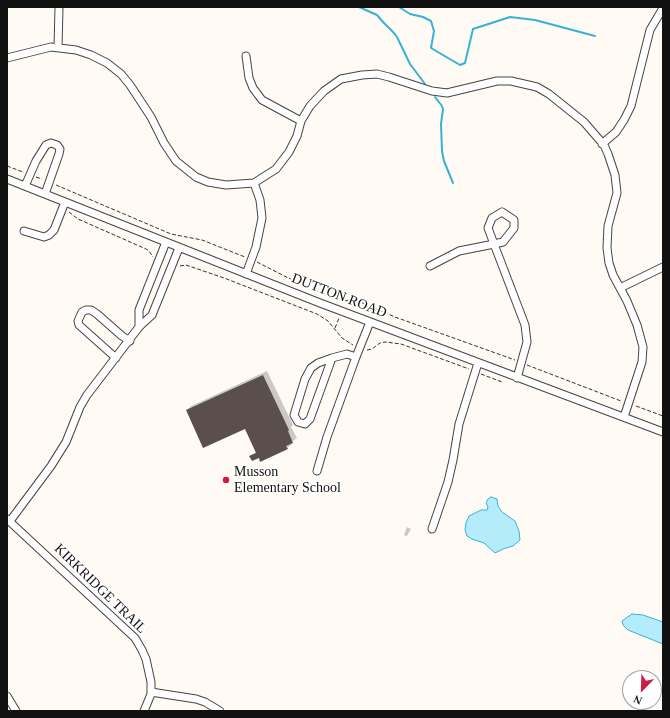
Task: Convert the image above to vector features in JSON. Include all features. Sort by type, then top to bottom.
[{"type":"street","points":[[58,48],[59,7]]},
{"type":"street","points":[[602,144],[616,132],[631,106],[650,30],[663,8]]},
{"type":"street","points":[[7,58],[51,47],[76,50],[107,63],[130,85],[151,117],[164,143],[176,161],[196,177],[208,182],[226,185],[254,183],[276,169],[289,152],[297,136],[301,121],[310,106],[324,91],[341,79],[377,74],[432,91],[447,93],[497,81],[526,83],[537,87],[584,122],[608,154],[616,183],[617,193],[608,226],[607,248],[609,263],[637,325],[643,347],[642,362],[624,417]]},
{"type":"street","points":[[246,56],[249,78],[253,88],[262,100],[301,121]]},
{"type":"street","points":[[25,186],[36,161],[46,145],[51,143],[57,145],[60,149],[59,154],[45,194]]},
{"type":"street","name":"DUTTON ROAD","points":[[7,179],[45,194],[64,204],[517,378],[663,432]]},
{"type":"street","points":[[246,274],[260,235],[262,218],[260,200],[254,183]]},
{"type":"street","points":[[24,231],[44,237],[49,235],[54,230],[64,204]]},
{"type":"street","points":[[430,266],[459,251],[494,244],[503,242],[514,228],[514,220],[502,212],[492,218],[488,228],[494,244],[526,325],[527,342],[517,378]]},
{"type":"street","points":[[139,327],[140,310],[166,242]]},
{"type":"street","points":[[8,520],[52,466],[66,442],[80,407],[87,395],[130,341],[139,327],[152,315],[179,248]]},
{"type":"street","points":[[620,288],[663,267]]},
{"type":"street","points":[[116,358],[79,325],[78,321],[82,312],[91,310],[130,341]]},
{"type":"street","points":[[317,471],[327,436],[370,322]]},
{"type":"street","points":[[332,358],[310,419],[305,424],[298,422],[294,415],[305,379],[311,368],[318,363],[332,358],[347,354],[356,357]]},
{"type":"street","points":[[432,529],[448,482],[459,424],[478,363]]},
{"type":"street","name":"KIRKRIDGE TRAIL","points":[[8,520],[135,638],[146,659],[151,682],[151,692]]},
{"type":"street","points":[[144,711],[151,692],[196,699],[205,702],[220,711]]},
{"type":"street","points":[[7,696],[16,711]]},
{"type":"path","points":[[7,166],[49,182],[171,234],[202,240],[252,260],[311,289],[344,301],[350,300],[363,303],[395,317],[663,416]]},
{"type":"path","points":[[64,204],[78,219],[146,249],[154,258],[159,260]]},
{"type":"path","points":[[172,265],[177,267],[184,265],[190,266],[293,304],[323,317],[345,341],[360,348],[367,350],[372,349],[380,343],[385,342],[401,344],[502,382]]},
{"type":"path","points":[[334,328],[339,319]]},
{"type":"water","points":[[491,497],[497,499],[498,506],[502,512],[515,521],[519,531],[520,540],[513,546],[495,553],[484,543],[467,536],[465,530],[469,516],[481,510],[487,510],[488,507],[486,503]]},
{"type":"water","points":[[632,614],[643,615],[663,622],[663,644],[628,630],[623,625],[622,621]]},
{"type":"building","points":[[263,375],[289,430],[288,431],[293,443],[286,446],[288,449],[260,462],[259,458],[252,461],[249,456],[256,453],[245,429],[203,448],[186,410]]},
{"type":"waterway","points":[[359,7],[377,15],[394,33],[410,64],[425,84]]},
{"type":"waterway","points":[[399,7],[410,14],[423,17],[431,21],[434,31],[431,48],[460,65],[465,63],[473,29],[510,17],[535,20],[595,36]]},
{"type":"waterway","points":[[435,97],[443,109],[441,124],[442,151],[444,161],[453,183]]},
{"type":"place","name":"Musson Elementary School","points":[[226,480]]}]
